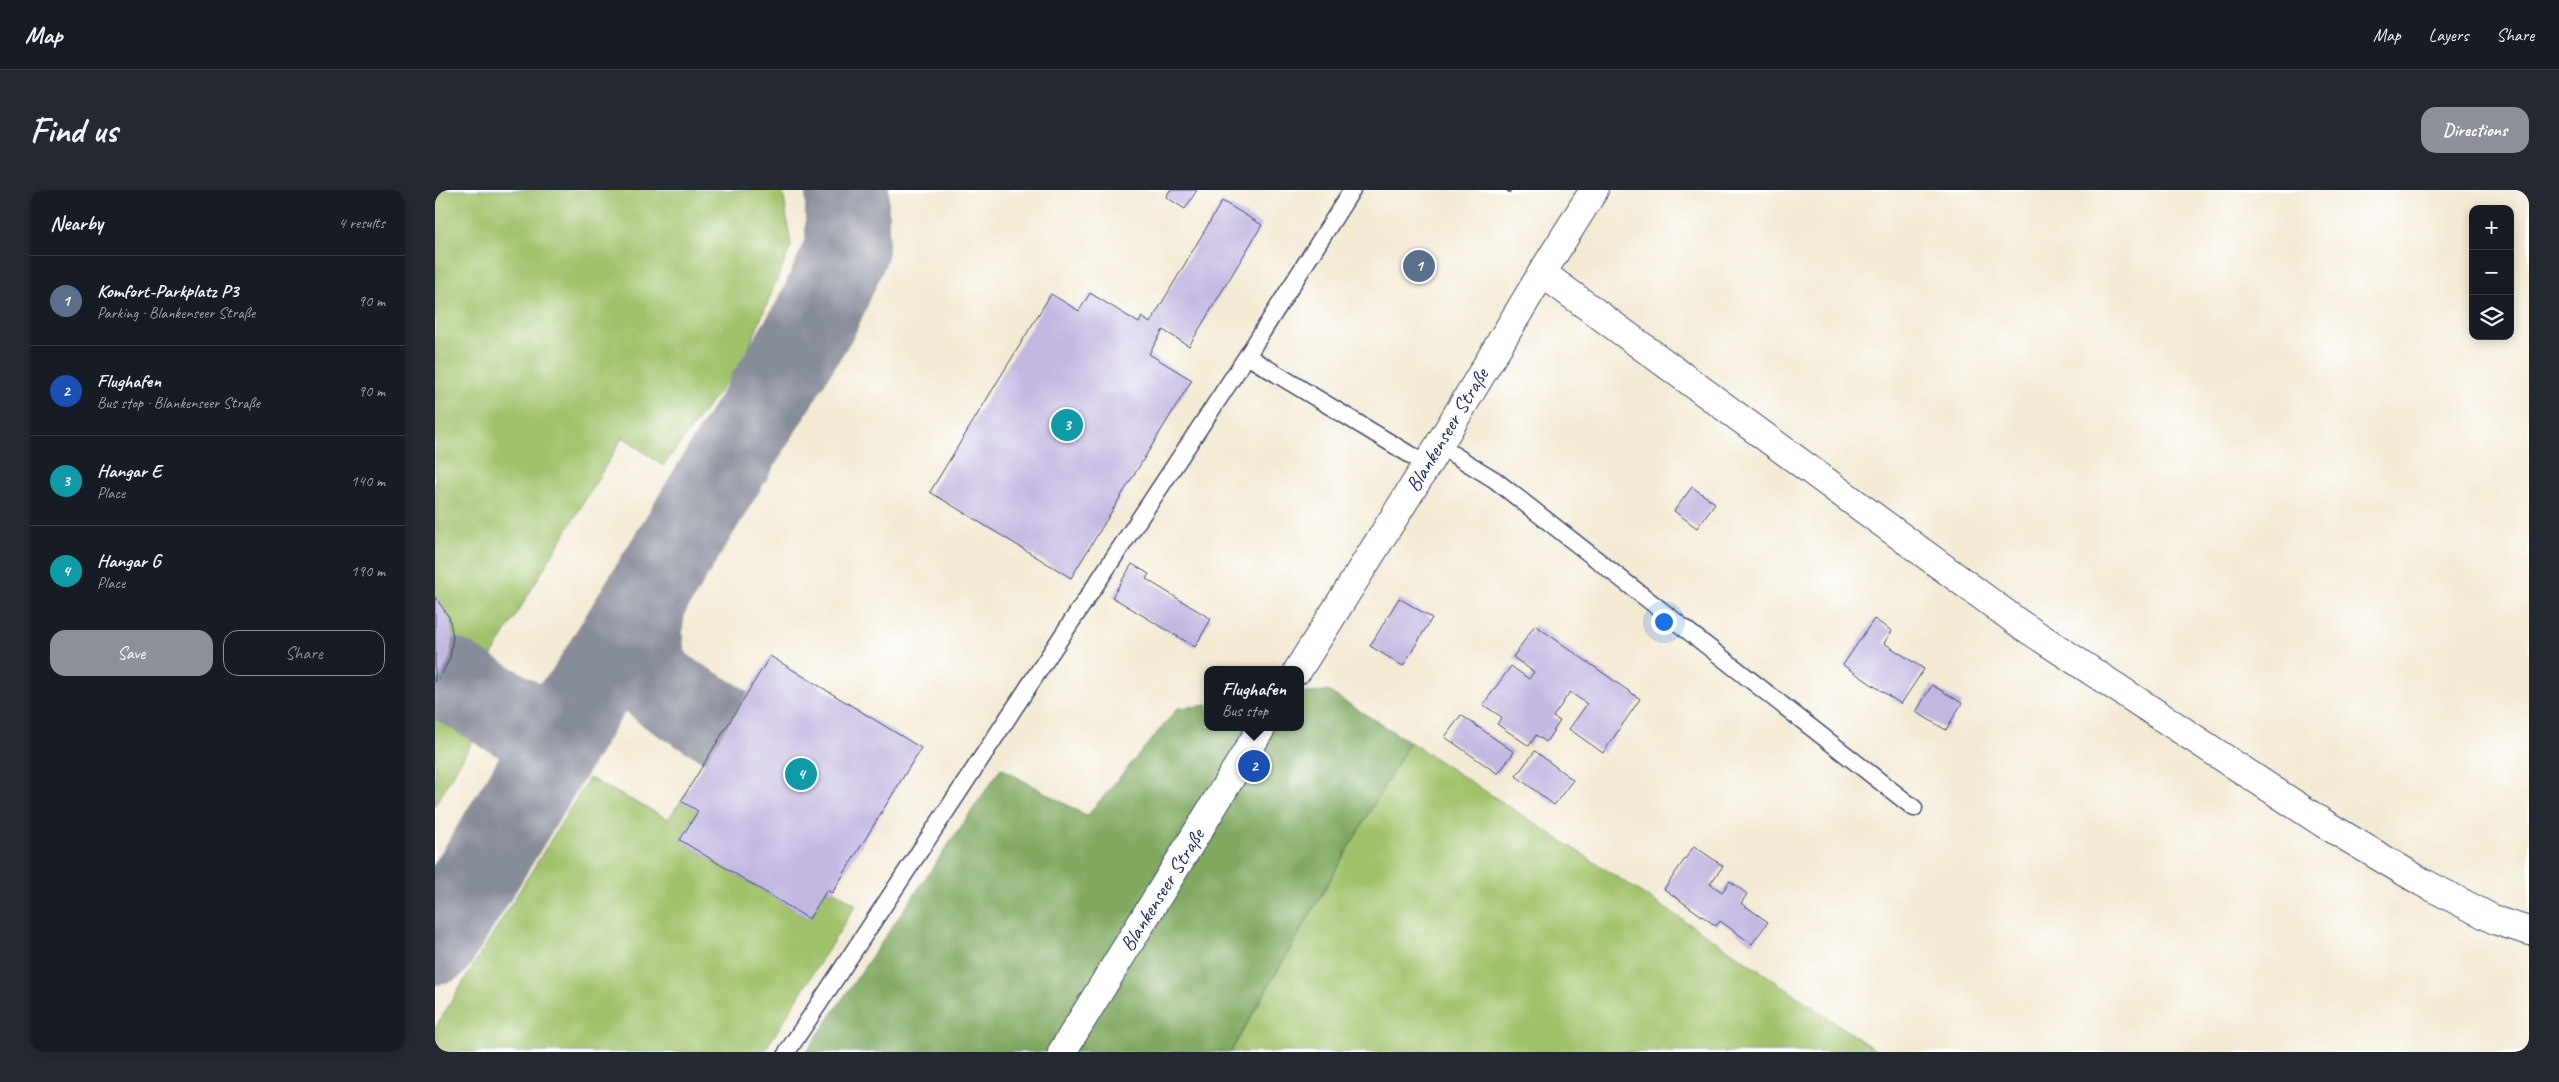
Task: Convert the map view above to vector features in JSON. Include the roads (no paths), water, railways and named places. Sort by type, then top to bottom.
[{"type":"main road","name":"Blankenseer Straße","points":[[1301,666],[1433,455],[1594,190]]},
{"type":"main road","points":[[1542,273],[2020,624],[2323,823],[2438,891],[2497,921],[2529,931]]},
{"type":"main road","name":"Blankenseer Straße","points":[[1062,1052],[1260,731]]},
{"type":"lane","points":[[787,1052],[1247,356],[1352,190]]},
{"type":"lane","points":[[1247,356],[1433,455],[1495,480],[1914,808]]},
{"type":"place","name":"Komfort-Parkplatz P3","points":[[1419,266]]},
{"type":"place","name":"Hangar E","points":[[1067,425]]},
{"type":"place","name":"Flughafen","points":[[1254,766]]},
{"type":"place","name":"Hangar G","points":[[801,774]]}]
